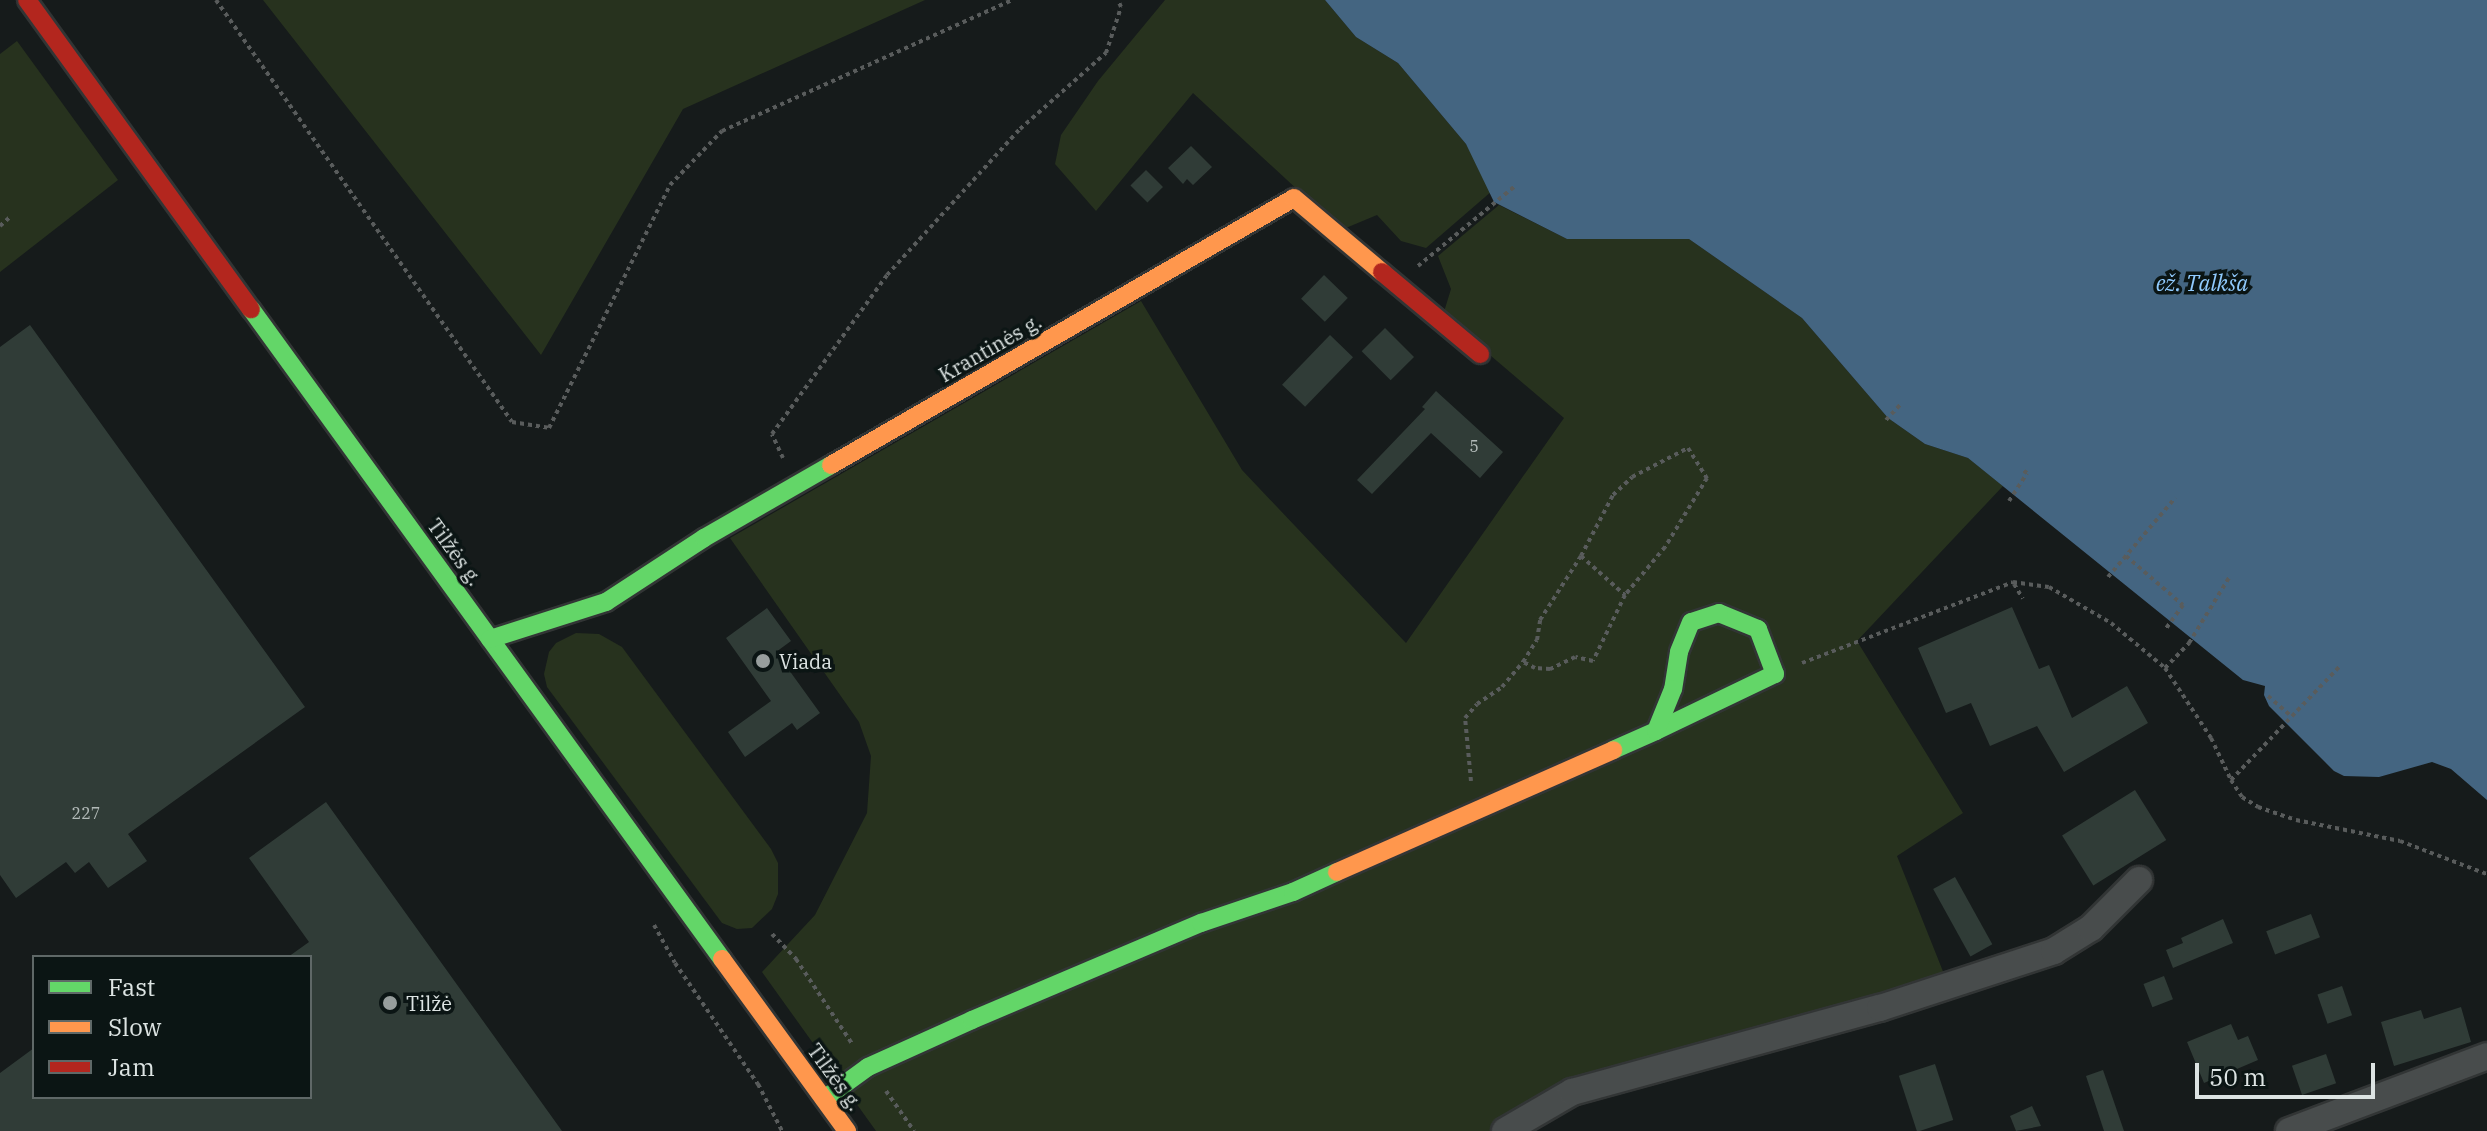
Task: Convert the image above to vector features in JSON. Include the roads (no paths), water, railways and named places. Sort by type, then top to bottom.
[{"type":"main road","name":"Tilžės g.","points":[[27,0],[847,1131]]},
{"type":"main road","name":"Krantinės g.","points":[[490,639],[606,602],[704,538],[1294,198],[1480,354]]},
{"type":"main road","points":[[824,1099],[868,1067],[1201,923],[1293,892],[1656,731],[1775,674],[1758,629],[1719,613],[1691,622],[1679,652],[1673,689],[1656,731]]},
{"type":"street","points":[[1505,1131],[1572,1092],[1880,1008],[2054,951],[2091,928],[2139,880]]},
{"type":"street","points":[[2289,1131],[2487,1056]]},
{"type":"water","name":"ež. Talkša","points":[[1325,0],[2487,0],[2487,800],[2451,769],[2432,762],[2379,777],[2344,776],[2334,771],[2269,706],[2264,695],[2265,686],[2243,680],[1968,458],[1925,444],[1888,418],[1802,318],[1689,239],[1567,239],[1494,202],[1466,144],[1398,63],[1356,37]]},
{"type":"place","name":"Viada","points":[[763,661]]},
{"type":"place","name":"Tilžė","points":[[390,1003]]}]
